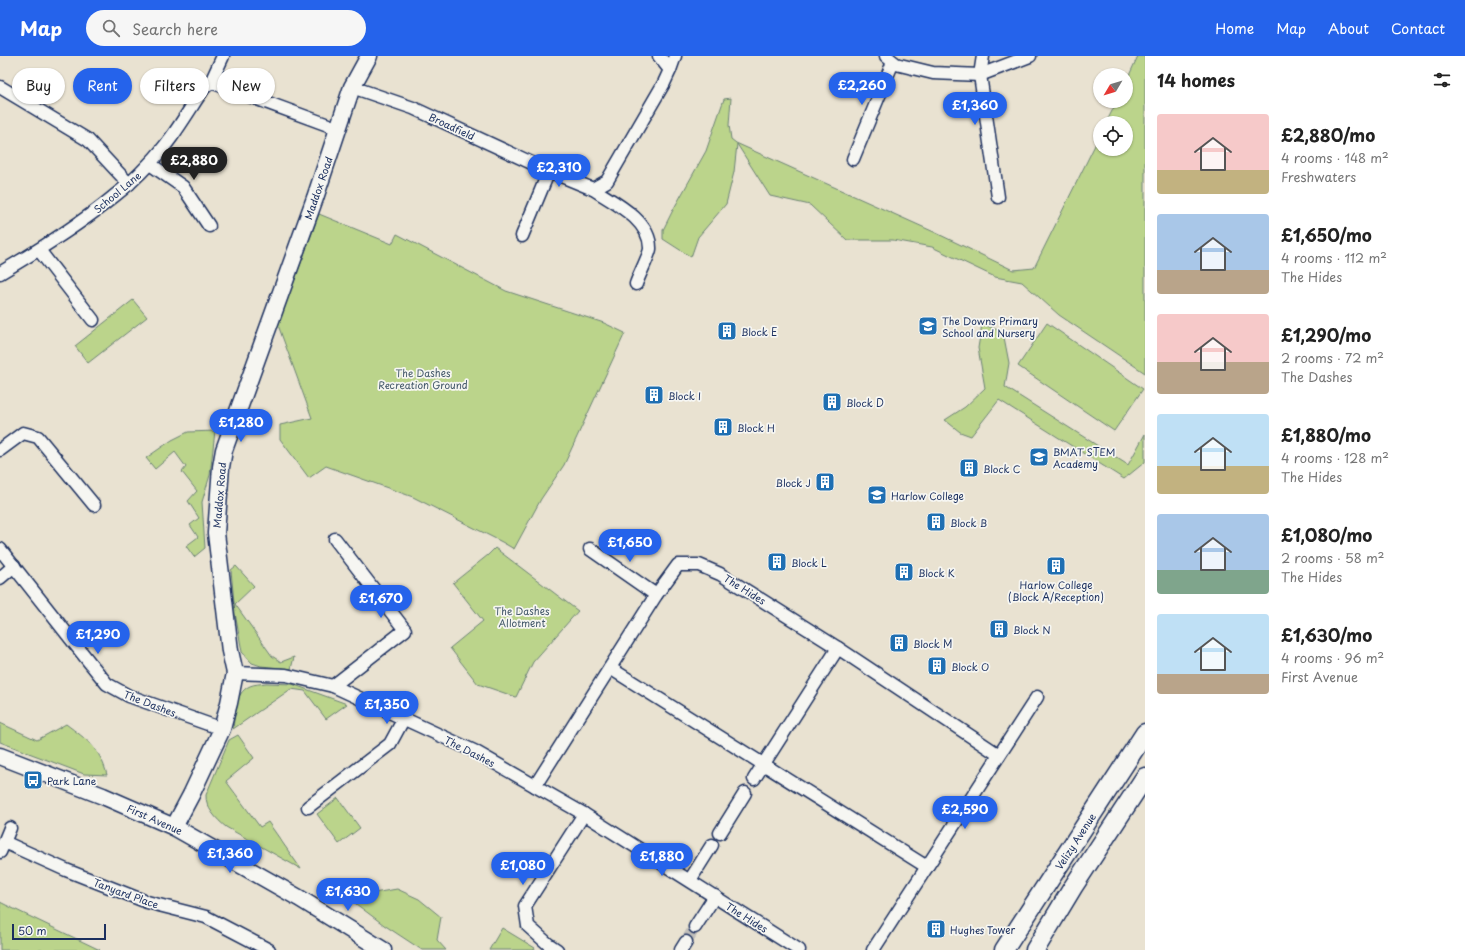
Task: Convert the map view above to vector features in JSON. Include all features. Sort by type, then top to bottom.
[{"type":"main road","name":"Velizy Avenue","points":[[1004,950],[1145,733]]},
{"type":"main road","points":[[1035,950],[1073,887],[1145,777]]},
{"type":"street","name":"School Lane","points":[[0,274],[87,218],[129,184],[150,164],[174,133],[204,88],[211,82],[223,56]]},
{"type":"street","name":"Maddox Road","points":[[174,827],[222,729],[235,673],[230,651],[216,533],[221,467],[224,450],[339,129],[352,87],[369,56]]},
{"type":"street","points":[[659,56],[670,70]]},
{"type":"street","points":[[593,189],[607,181],[664,83],[675,56]]},
{"type":"street","points":[[983,56],[980,75],[998,197]]},
{"type":"street","points":[[853,159],[890,59],[896,64],[933,74],[980,75],[1030,56]]},
{"type":"street","points":[[211,82],[339,129]]},
{"type":"street","points":[[0,87],[88,140],[129,184]]},
{"type":"street","name":"Broadfield","points":[[352,87],[413,108],[549,171],[593,189],[633,216],[648,234],[650,250],[636,284]]},
{"type":"street","points":[[150,164],[182,187],[209,226]]},
{"type":"street","points":[[522,236],[549,171]]},
{"type":"street","points":[[39,250],[93,320]]},
{"type":"street","points":[[0,450],[23,433],[38,437],[94,505]]},
{"type":"street","points":[[333,686],[405,630],[335,539]]},
{"type":"street","name":"The Dashes","points":[[0,548],[107,684],[129,696],[222,729]]},
{"type":"street","points":[[590,549],[656,595]]},
{"type":"street","name":"The Hides","points":[[799,950],[584,814],[535,786],[656,595],[678,565],[699,565],[720,574],[838,648],[998,755]]},
{"type":"street","points":[[0,578],[14,566]]},
{"type":"street","points":[[754,779],[838,648]]},
{"type":"street","points":[[610,668],[927,867]]},
{"type":"street","name":"The Dashes","points":[[235,673],[286,675],[333,686],[403,720],[474,751],[535,786]]},
{"type":"street","points":[[874,950],[998,755],[1037,697]]},
{"type":"street","points":[[308,807],[390,744],[403,720]]},
{"type":"street","name":"First Avenue","points":[[0,756],[102,796],[174,827],[299,898],[383,950]]},
{"type":"street","points":[[720,833],[745,793]]},
{"type":"street","points":[[557,950],[528,926],[525,906],[584,814]]},
{"type":"street","name":"Tanyard Place","points":[[10,828],[2,847],[147,902],[206,917],[269,950]]},
{"type":"street","points":[[690,880],[712,845]]},
{"type":"street","name":"The Hides","points":[[695,927],[715,896]]},
{"type":"green space","points":[[1138,56],[1145,56],[1145,373],[1059,315],[1022,282],[995,277],[932,247],[893,240],[847,240],[810,205],[770,196],[737,144],[734,172],[726,204],[698,237],[691,257],[663,239],[663,230],[706,151],[724,99],[731,98],[729,125],[731,139],[736,143],[934,232],[1013,270],[1034,268],[1093,149],[1093,156],[1133,156],[1133,116],[1110,116],[1114,108],[1133,108],[1132,68]]},
{"type":"green space","name":"The Dashes Recreation Ground","points":[[319,214],[392,244],[397,234],[506,291],[604,323],[625,333],[564,465],[541,499],[514,549],[413,497],[326,466],[309,478],[280,439],[280,425],[312,418],[278,325]]},
{"type":"green space","points":[[133,300],[147,317],[88,363],[75,346]]},
{"type":"green space","points":[[1047,323],[1143,389],[1114,431],[1018,366]]},
{"type":"green space","points":[[982,324],[1003,332],[1009,363],[1005,387],[1128,465],[1145,434],[1145,462],[1124,479],[999,400],[971,436],[960,432],[945,420],[965,407],[985,388],[978,348]]},
{"type":"green space","points":[[215,431],[210,475],[202,502],[205,548],[194,557],[186,546],[198,537],[190,525],[199,518],[188,501],[197,491],[182,472],[186,467],[175,452],[155,469],[146,458],[172,440],[188,432]]},
{"type":"green space","name":"The Dashes Allotment","points":[[495,548],[578,611],[533,662],[516,697],[478,684],[450,648],[483,621],[453,583]]},
{"type":"green space","points":[[236,566],[254,586],[235,604],[272,656],[281,662],[294,657],[291,669],[261,666],[252,663],[242,652],[235,613],[231,570]]},
{"type":"green space","points":[[266,683],[292,684],[347,704],[326,719],[305,691],[291,689],[233,729],[236,705],[241,694],[250,686]]},
{"type":"green space","points":[[0,723],[37,740],[66,724],[92,745],[101,758],[107,775],[84,774],[0,742]]},
{"type":"green space","points":[[238,735],[254,758],[226,781],[260,827],[268,822],[301,869],[226,827],[215,817],[207,804],[206,795],[229,740]]},
{"type":"green space","points":[[338,798],[360,828],[339,844],[317,814]]},
{"type":"green space","points":[[348,880],[368,894],[397,889],[419,899],[441,917],[437,940],[446,950],[422,950],[384,925],[332,886]]},
{"type":"green space","points":[[0,902],[12,908],[100,950],[0,950]]},
{"type":"green space","points":[[502,928],[535,948],[534,950],[489,950]]},
{"type":"tunnel","points":[[686,942],[695,927]]},
{"type":"place","name":"The Downs Primary School and Nursery","points":[[928,326]]},
{"type":"place","name":"Block E","points":[[727,331]]},
{"type":"place","name":"Block I","points":[[654,395]]},
{"type":"place","name":"Block D","points":[[832,402]]},
{"type":"place","name":"Block H","points":[[723,427]]},
{"type":"place","name":"BMAT STEM Academy","points":[[1039,457]]},
{"type":"place","name":"Block C","points":[[969,468]]},
{"type":"place","name":"Block J","points":[[825,482]]},
{"type":"place","name":"Harlow College","points":[[877,495]]},
{"type":"place","name":"Block B","points":[[936,522]]},
{"type":"place","name":"Block L","points":[[777,562]]},
{"type":"place","name":"Harlow College (Block A/Reception)","points":[[1056,566]]},
{"type":"place","name":"Block K","points":[[904,572]]},
{"type":"place","name":"Block N","points":[[999,629]]},
{"type":"place","name":"Block M","points":[[899,643]]},
{"type":"place","name":"Block O","points":[[937,666]]},
{"type":"place","name":"Park Lane","points":[[33,780]]},
{"type":"place","name":"Hughes Tower","points":[[936,929]]}]
